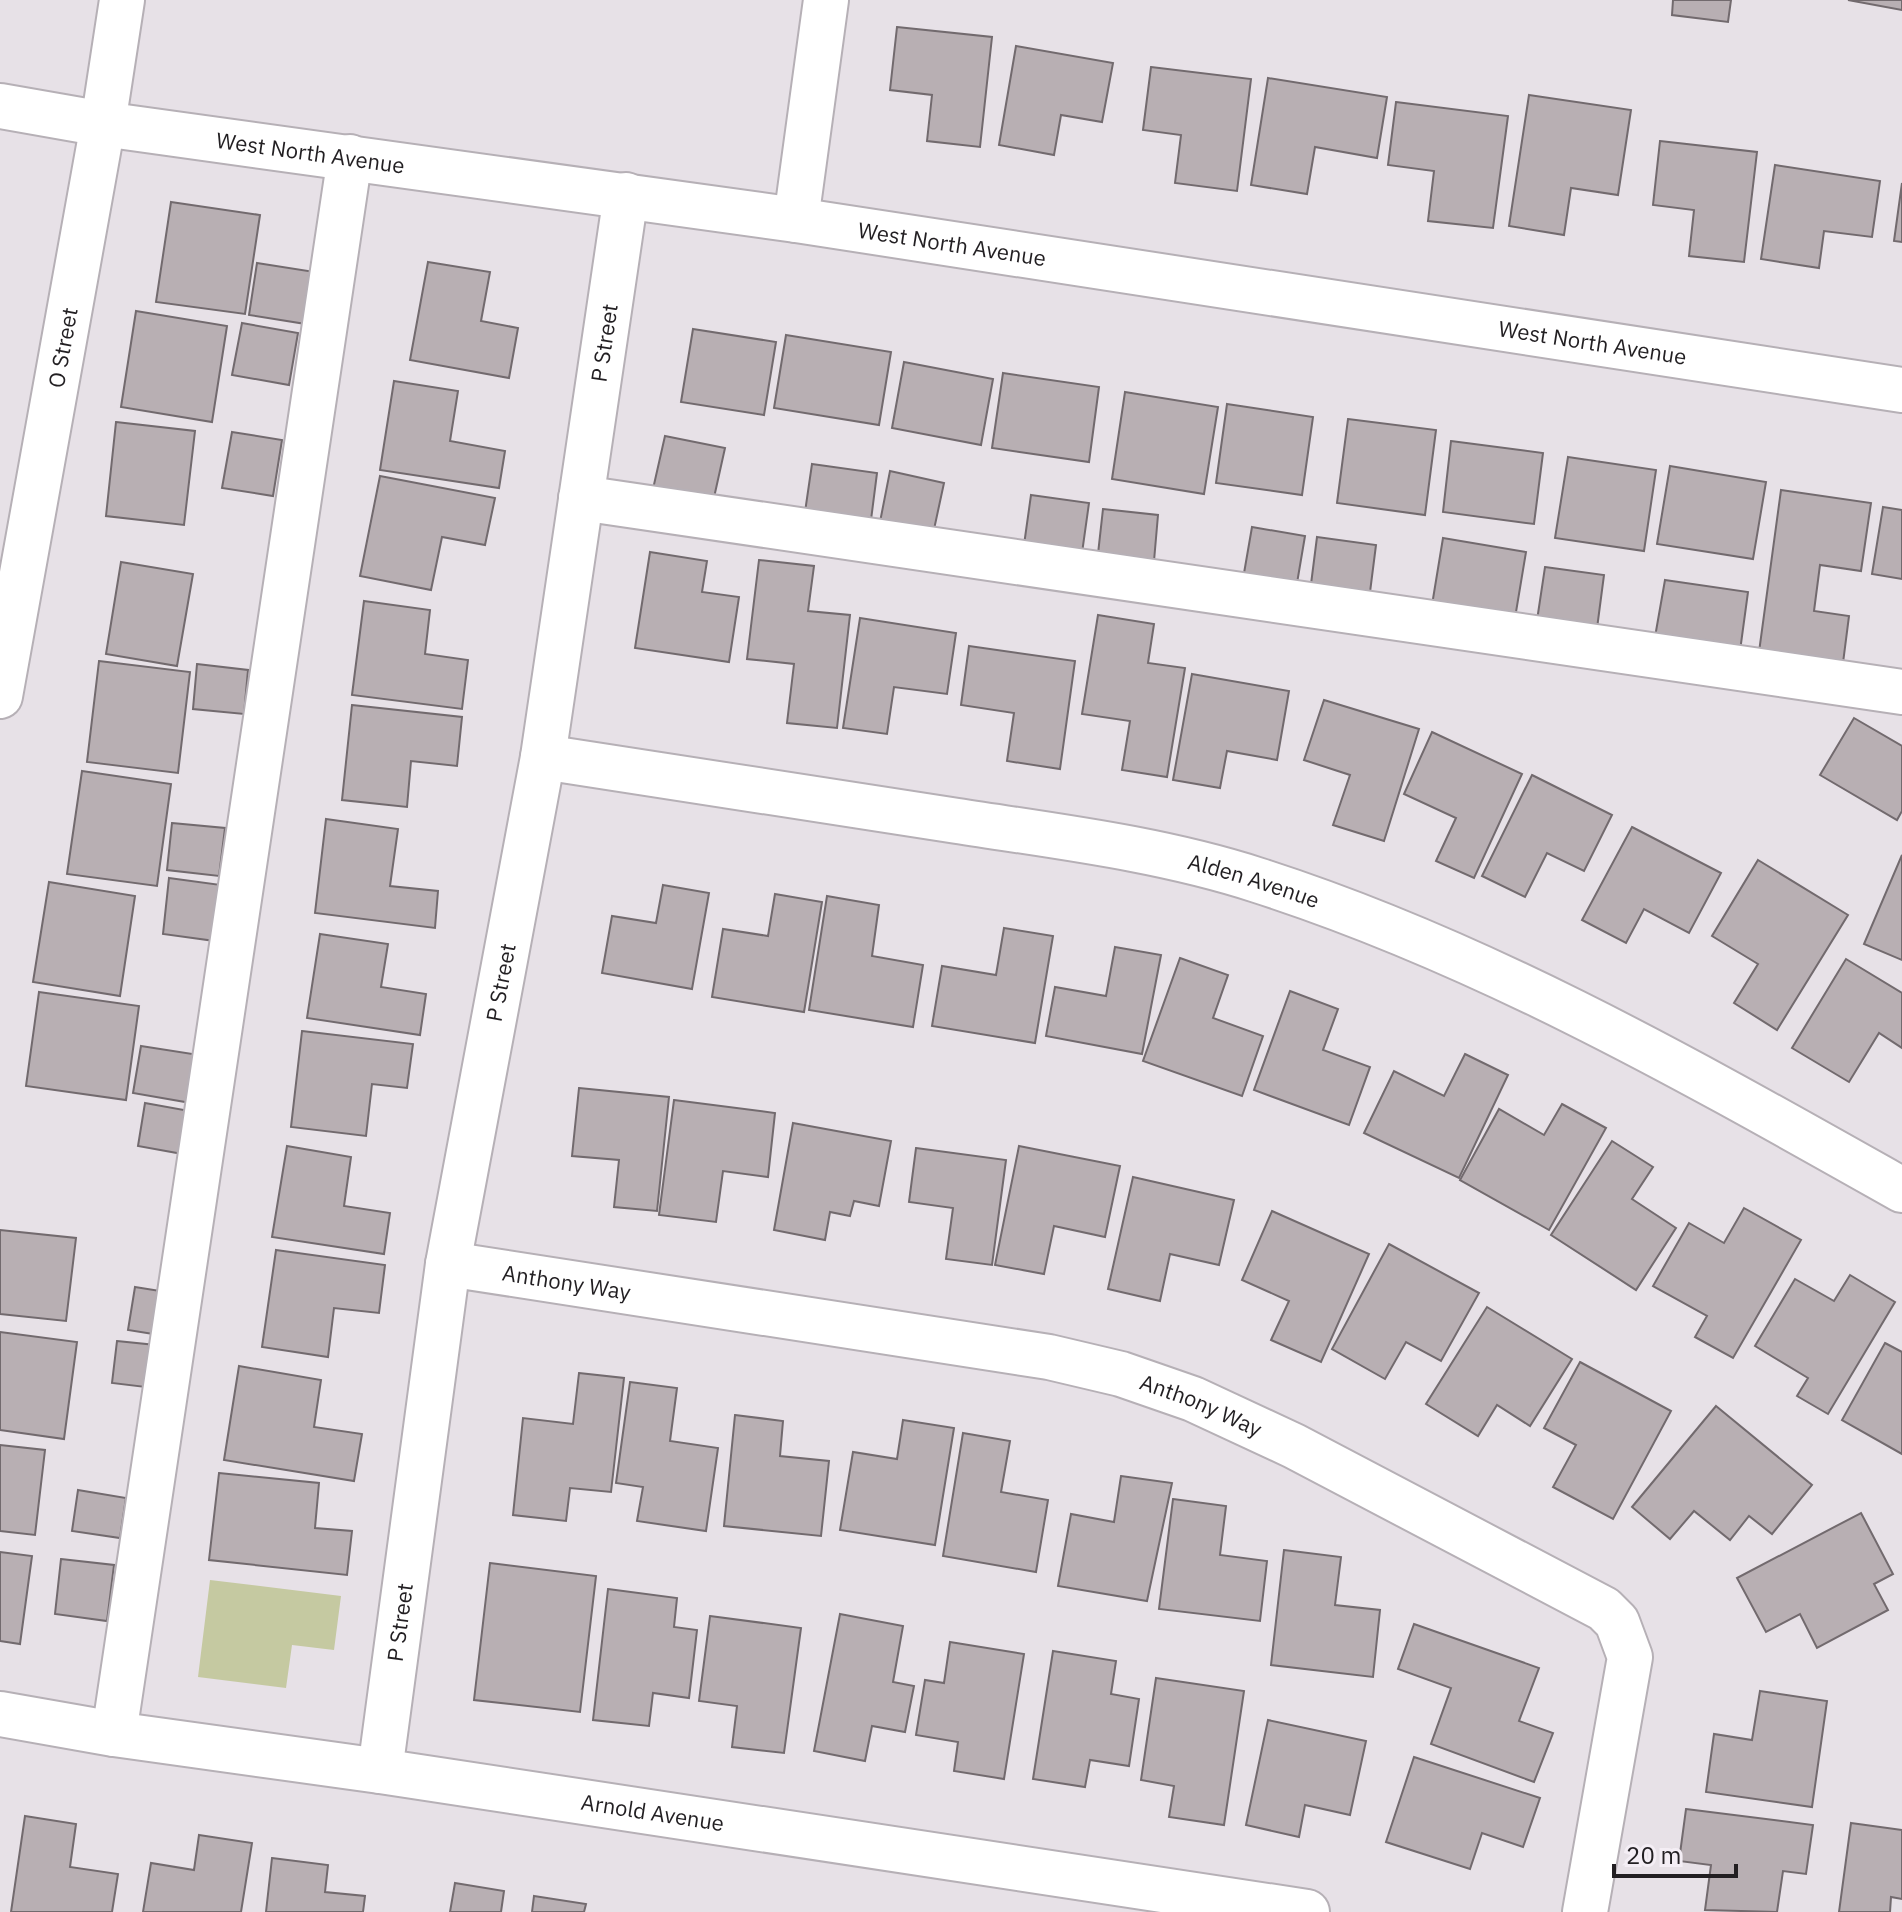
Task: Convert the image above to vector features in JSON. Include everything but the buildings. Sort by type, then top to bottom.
[{"type":"street","name":"O Street","points":[[0,696],[12,560],[103,124],[122,0]]},
{"type":"street","points":[[796,220],[826,0]]},
{"type":"street","name":"West North Avenue","points":[[0,106],[103,124],[796,220],[1902,390]]},
{"type":"street","points":[[114,1734],[350,157]]},
{"type":"street","name":"P Street","points":[[380,1771],[448,1264],[543,757],[626,195]]},
{"type":"street","points":[[581,498],[1902,692]]},
{"type":"street","name":"Alden Avenue","points":[[543,757],[1118,845],[1254,879],[1402,931],[1495,972],[1751,1106],[1902,1190]]},
{"type":"street","name":"Anthony Way","points":[[448,1264],[1049,1357],[1121,1374],[1193,1399],[1294,1446],[1604,1609],[1617,1622],[1630,1657],[1585,1912]]},
{"type":"street","name":"Arnold Avenue","points":[[0,1714],[114,1734],[380,1771],[1307,1912]]},
{"type":"green space","points":[[210,1580],[341,1596],[334,1650],[292,1645],[286,1688],[198,1677]]}]
